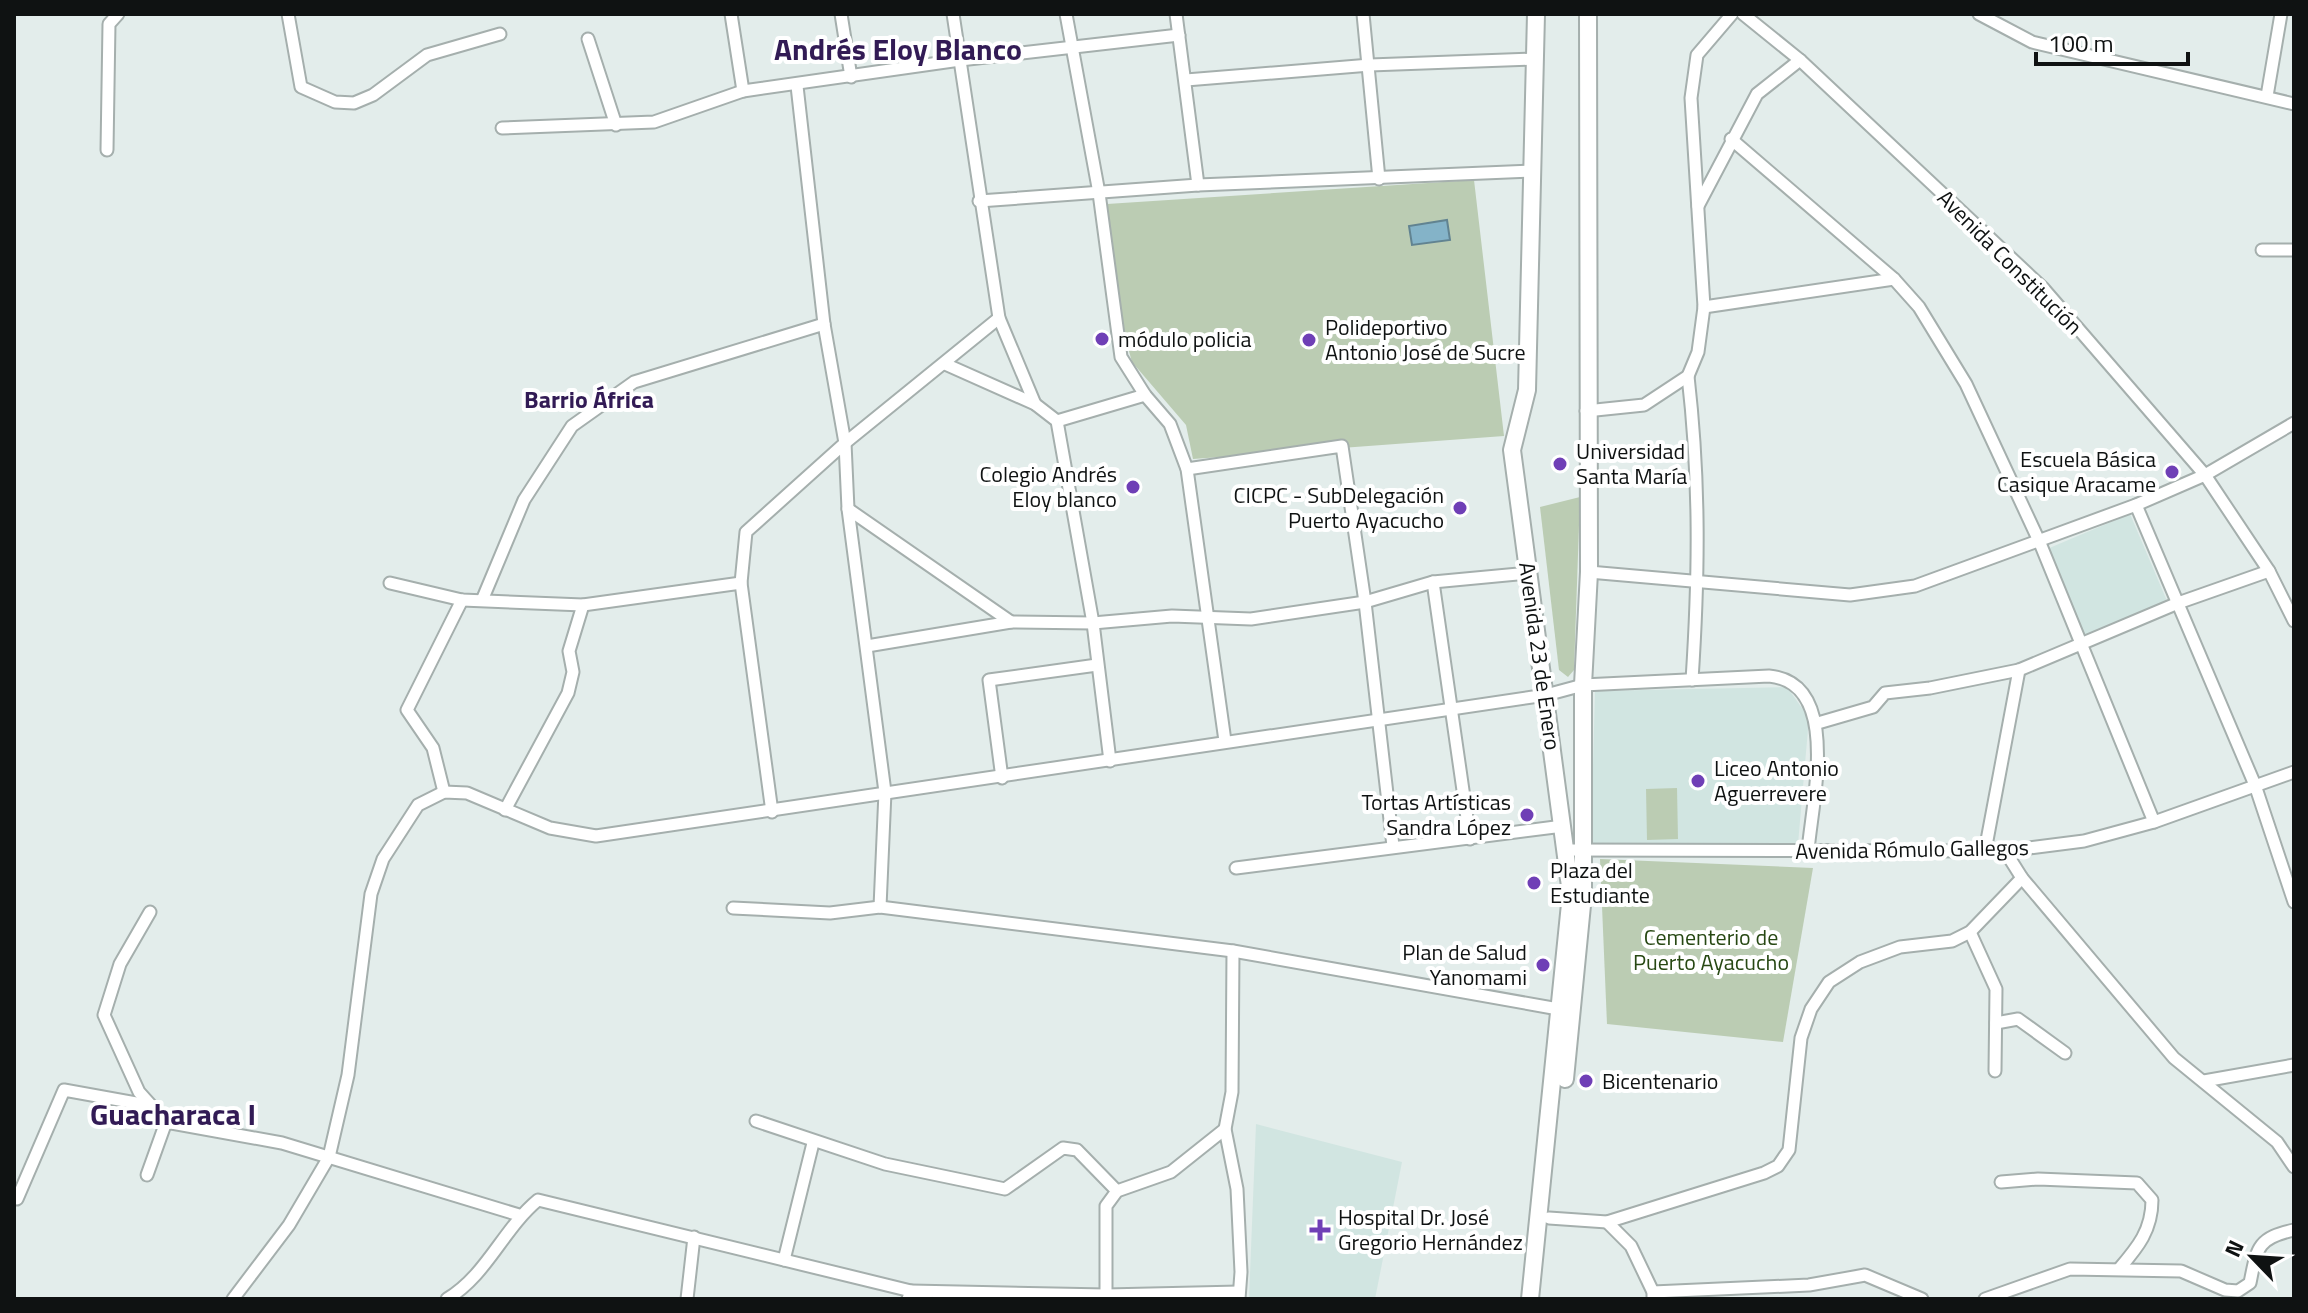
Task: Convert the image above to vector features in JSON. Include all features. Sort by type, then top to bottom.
[{"type":"main road","name":"Avenida 23 de Enero","points":[[1536,14],[1527,390],[1512,450],[1563,826],[1575,849]]},
{"type":"main road","name":"Avenida 23 de Enero","points":[[1541,1299],[1567,1011],[1589,572],[1586,411],[1588,14]]},
{"type":"main road","name":"Avenida 23 de Enero","points":[[1530,1299],[1567,1011]]},
{"type":"street","points":[[107,150],[109,24],[118,14]]},
{"type":"street","points":[[288,14],[301,87],[335,102],[354,103],[373,95],[427,55],[500,34]]},
{"type":"street","points":[[731,14],[743,91]]},
{"type":"street","points":[[841,14],[851,77]]},
{"type":"street","points":[[953,14],[999,318],[1035,404]]},
{"type":"street","points":[[1066,14],[1099,193],[1121,357],[1145,395],[1170,424],[1187,469],[1210,616],[1225,741]]},
{"type":"street","points":[[1176,14],[1198,185]]},
{"type":"street","points":[[1363,14],[1379,179]]},
{"type":"street","points":[[1692,680],[1698,582],[1698,466],[1688,376],[1700,340],[1704,307],[1691,98],[1697,55],[1732,14]]},
{"type":"street","name":"Avenida Constitución","points":[[1743,14],[1800,60],[2043,288],[2205,475],[2269,571],[2294,621]]},
{"type":"street","points":[[1979,14],[2032,42],[2294,104]]},
{"type":"street","points":[[2267,96],[2281,14]]},
{"type":"street","points":[[502,128],[654,122],[743,91],[797,86],[960,60],[1179,35]]},
{"type":"street","points":[[588,39],[616,125]]},
{"type":"street","points":[[1186,80],[1370,65],[1535,59]]},
{"type":"street","points":[[1697,206],[1757,94],[1800,60]]},
{"type":"street","points":[[797,86],[824,324],[845,443],[848,509],[885,792],[880,907]]},
{"type":"street","points":[[1731,139],[1894,279],[1919,307],[1966,384],[2040,543],[2154,822]]},
{"type":"street","points":[[979,201],[1198,185],[1534,171]]},
{"type":"street","points":[[2262,250],[2294,250]]},
{"type":"street","points":[[1704,307],[1894,279]]},
{"type":"street","points":[[772,812],[741,583],[746,532],[845,443],[999,318]]},
{"type":"street","points":[[483,598],[524,500],[572,426],[634,382],[824,324]]},
{"type":"street","points":[[945,364],[1035,404],[1057,421],[1093,623],[1110,761]]},
{"type":"street","points":[[1586,411],[1644,405],[1688,376]]},
{"type":"street","points":[[1057,421],[1145,395]]},
{"type":"street","points":[[1589,572],[1850,595],[1915,586],[2040,543],[2136,505],[2205,475],[2294,423]]},
{"type":"street","points":[[1187,469],[1342,446],[1365,602],[1393,846]]},
{"type":"street","points":[[2136,505],[2255,785],[2294,902]]},
{"type":"street","points":[[848,509],[1011,622]]},
{"type":"street","points":[[1818,723],[1873,707],[1885,693],[1930,688],[2019,670],[2081,641],[2269,571]]},
{"type":"street","points":[[867,646],[1011,622],[1093,623],[1210,616],[1251,619],[1365,602],[1433,582],[1528,573]]},
{"type":"street","points":[[1433,582],[1470,839]]},
{"type":"street","points":[[390,583],[462,600],[483,598],[583,605],[741,583]]},
{"type":"street","points":[[444,792],[433,748],[407,710],[462,600]]},
{"type":"street","points":[[505,810],[568,693],[573,672],[569,651],[583,605]]},
{"type":"street","points":[[1002,778],[989,680],[1097,665]]},
{"type":"street","points":[[1985,851],[2019,670]]},
{"type":"street","points":[[233,1299],[289,1225],[329,1157],[348,1075],[371,894],[383,859],[418,805],[444,792],[467,793],[550,828],[596,836],[1546,695],[1583,685],[1784,677],[1803,690],[1818,723],[1808,851]]},
{"type":"street","name":"Avenida Rómulo Gallegos","points":[[1575,849],[2005,851],[2084,841],[2154,822],[2294,772]]},
{"type":"street","points":[[1236,868],[1563,826]]},
{"type":"street","points":[[2005,851],[2022,878],[2174,1058],[2277,1142],[2294,1167]]},
{"type":"street","points":[[1549,1218],[1607,1222],[1778,1166],[1789,1150],[1801,1038],[1811,1009],[1829,982],[1860,962],[1900,947],[1952,941],[1970,932],[2022,878]]},
{"type":"street","points":[[733,908],[830,913],[880,907],[1233,951],[1567,1011]]},
{"type":"street","points":[[150,912],[120,964],[104,1015],[139,1092],[166,1122]]},
{"type":"street","points":[[1970,932],[1996,989],[1995,1071]]},
{"type":"street","points":[[909,1295],[1239,1295],[1237,1189],[1225,1129],[1232,1092],[1233,951]]},
{"type":"street","points":[[1996,1023],[2018,1019],[2065,1053]]},
{"type":"street","points":[[2204,1081],[2294,1065]]},
{"type":"street","points":[[17,1199],[64,1090],[136,1103],[166,1122],[282,1143],[519,1215]]},
{"type":"street","points":[[756,1121],[813,1143],[885,1164],[1005,1189],[1063,1148],[1077,1150],[1117,1191]]},
{"type":"street","points":[[147,1175],[166,1122]]},
{"type":"street","points":[[1106,1295],[1106,1206],[1117,1191],[1171,1172],[1225,1129]]},
{"type":"street","points":[[784,1260],[813,1143]]},
{"type":"street","points":[[2001,1182],[2038,1179],[2137,1183],[2152,1200],[2152,1220],[2139,1246],[2119,1269]]},
{"type":"street","points":[[447,1299],[465,1288],[519,1215],[538,1200],[694,1237],[927,1299]]},
{"type":"street","points":[[1607,1222],[1631,1246],[1653,1296],[1809,1285],[1865,1275],[1922,1299]]},
{"type":"street","points":[[1985,1299],[2070,1269],[2181,1271],[2225,1290],[2238,1291],[2250,1283],[2261,1243],[2272,1235],[2294,1230]]},
{"type":"street","points":[[687,1299],[694,1237]]},
{"type":"street","points":[[1809,1285],[1810,1299]]},
{"type":"shaded area","points":[[2130,514],[2167,601],[2084,636],[2047,549]]},
{"type":"shaded area","name":"Liceo Antonio Aguerrevere","points":[[1787,687],[1809,718],[1798,844],[1591,844],[1595,691]]},
{"type":"shaded area","name":"Hospital Dr. José Gregorio Hernández","points":[[1256,1124],[1402,1162],[1375,1299],[1249,1299]]},
{"type":"green space","name":"Polideportivo Antonio José de Sucre","points":[[1474,180],[1504,436],[1193,459],[1186,425],[1132,362],[1120,319],[1107,204]]},
{"type":"green space","points":[[1580,497],[1574,670],[1568,677],[1559,670],[1540,507]]},
{"type":"green space","points":[[1677,788],[1678,839],[1647,840],[1646,789]]},
{"type":"green space","name":"Cementerio de Puerto Ayacucho","points":[[1600,859],[1813,868],[1783,1042],[1607,1024]]},
{"type":"water","points":[[1447,220],[1450,240],[1412,245],[1409,226]]},
{"type":"place","name":"módulo policia","points":[[1102,339]]},
{"type":"place","name":"Polideportivo Antonio José de Sucre","points":[[1309,340]]},
{"type":"place","name":"Universidad Santa María","points":[[1560,464]]},
{"type":"place","name":"Escuela Básica Casique Aracame","points":[[2172,472]]},
{"type":"place","name":"Colegio Andrés Eloy blanco","points":[[1133,487]]},
{"type":"place","name":"CICPC - SubDelegación Puerto Ayacucho","points":[[1460,508]]},
{"type":"place","name":"Liceo Antonio Aguerrevere","points":[[1698,781]]},
{"type":"place","name":"Tortas Artísticas Sandra López","points":[[1527,815]]},
{"type":"place","name":"Plaza del Estudiante","points":[[1534,883]]},
{"type":"place","name":"Plan de Salud Yanomami","points":[[1543,965]]},
{"type":"place","name":"Bicentenario","points":[[1586,1081]]},
{"type":"place","name":"Hospital Dr. José Gregorio Hernández","points":[[1320,1230]]},
{"type":"district","name":"Andrés Eloy Blanco","points":[[898,50]]},
{"type":"district","name":"Barrio África","points":[[589,400]]},
{"type":"district","name":"Guacharaca I","points":[[173,1115]]}]
